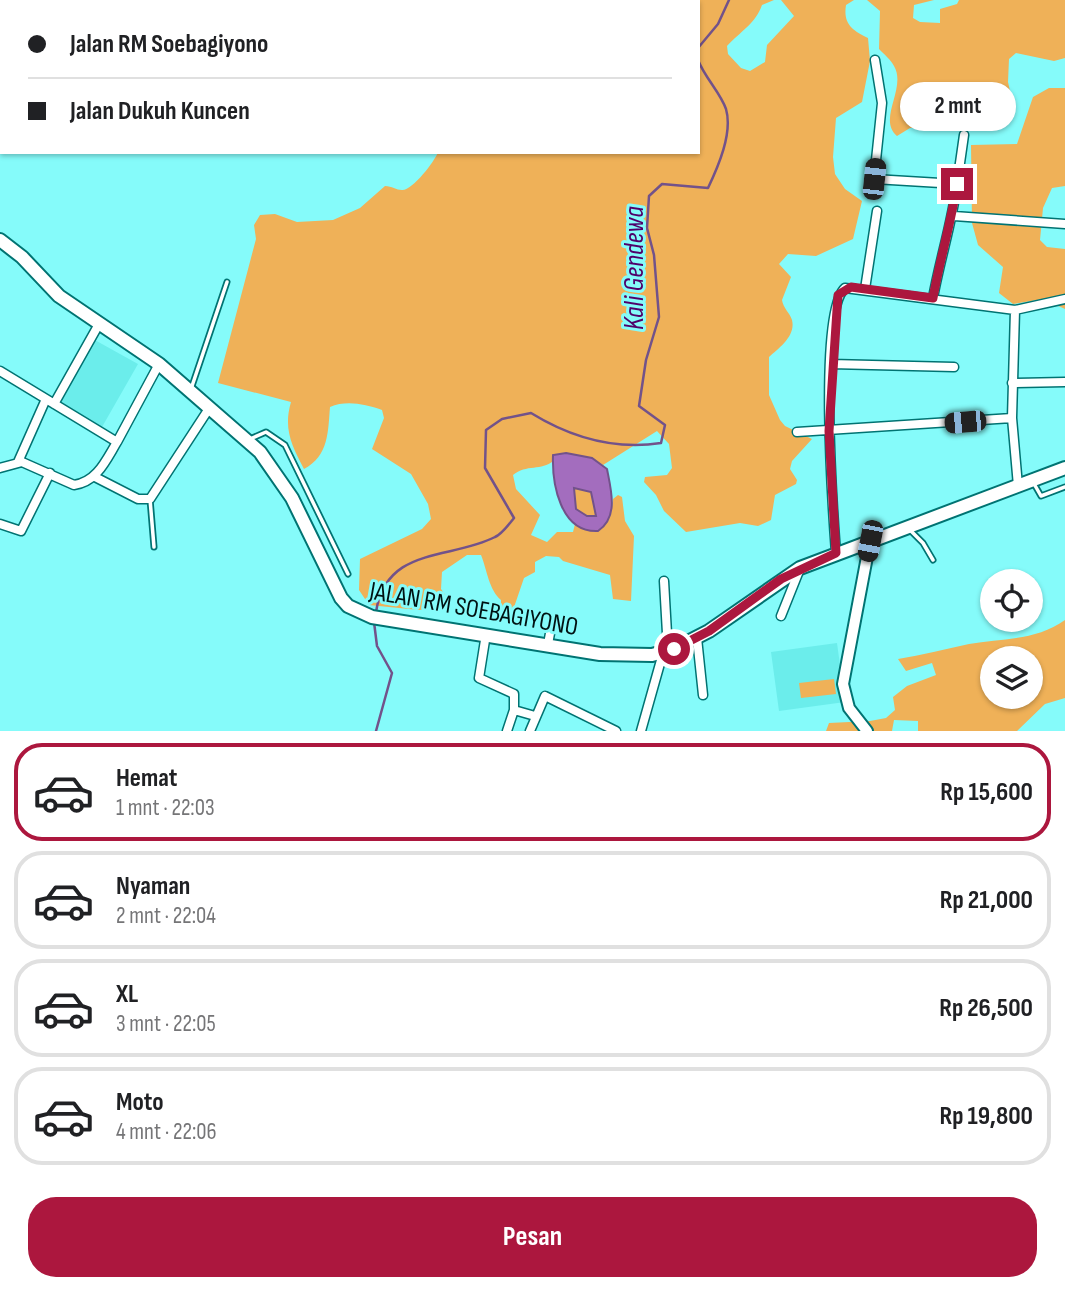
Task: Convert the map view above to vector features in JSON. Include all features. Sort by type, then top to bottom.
[{"type":"main road","name":"JALAN RM SOEBAGIYONO","points":[[0,240],[22,257],[59,296],[159,364],[248,440],[288,491],[341,598],[355,611],[372,617],[626,656],[665,652],[697,638],[800,568],[1065,468]]},
{"type":"street","points":[[875,60],[882,103],[874,179],[957,184]]},
{"type":"street","points":[[933,298],[940,256],[954,216],[964,135]]},
{"type":"street","points":[[865,289],[877,211]]},
{"type":"street","points":[[954,216],[1065,224]]},
{"type":"street","points":[[836,553],[829,431],[831,364],[838,295],[845,288],[865,289],[1015,310],[1065,299]]},
{"type":"street","points":[[1015,310],[1012,418],[1018,486]]},
{"type":"street","points":[[54,404],[99,324]]},
{"type":"street","points":[[0,468],[18,462],[74,485],[95,477],[159,364]]},
{"type":"street","points":[[831,364],[954,367]]},
{"type":"street","points":[[0,372],[117,442]]},
{"type":"street","points":[[1012,383],[1065,382]]},
{"type":"street","points":[[18,462],[46,399]]},
{"type":"street","points":[[95,477],[138,499],[150,499],[210,407]]},
{"type":"street","points":[[797,432],[1012,418]]},
{"type":"street","points":[[0,524],[21,531],[50,474]]},
{"type":"street","points":[[867,731],[849,708],[843,684],[870,541]]},
{"type":"street","points":[[781,616],[800,568]]},
{"type":"street","points":[[641,731],[665,652],[664,581]]},
{"type":"street","points":[[548,644],[551,628]]},
{"type":"street","points":[[486,634],[479,678],[513,694],[514,710],[507,731]]},
{"type":"street","points":[[697,638],[703,695]]},
{"type":"street","points":[[530,731],[544,696],[616,731]]},
{"type":"street","points":[[514,710],[536,716]]},
{"type":"lane","points":[[190,391],[227,282]]},
{"type":"lane","points":[[248,440],[267,432],[285,445],[348,574]]},
{"type":"lane","points":[[1032,481],[1041,496],[1065,486]]},
{"type":"lane","points":[[150,499],[155,547]]},
{"type":"lane","points":[[907,528],[923,543],[933,559]]},
{"type":"shaded area","points":[[700,0],[774,0],[762,5],[752,22],[727,46],[728,54],[741,68],[750,71],[765,62],[767,45],[794,16],[781,0],[854,0],[846,5],[847,22],[868,38],[870,61],[862,102],[836,118],[833,157],[835,174],[845,189],[862,201],[853,239],[816,256],[788,254],[779,264],[791,277],[782,300],[793,326],[786,341],[769,357],[769,395],[785,426],[812,439],[792,461],[790,469],[797,480],[796,484],[775,495],[771,520],[758,526],[740,523],[686,532],[664,511],[656,495],[644,482],[645,477],[667,475],[672,468],[669,444],[657,431],[603,465],[591,459],[560,454],[553,455],[553,461],[549,464],[513,475],[516,489],[540,515],[531,535],[547,542],[557,532],[573,532],[575,524],[595,532],[608,517],[613,499],[618,495],[622,497],[625,521],[634,536],[631,601],[613,599],[610,575],[563,561],[559,557],[546,556],[535,562],[535,572],[524,578],[511,616],[506,620],[501,618],[501,600],[491,585],[481,555],[467,555],[442,572],[441,589],[447,597],[444,607],[419,610],[369,605],[359,590],[360,559],[422,529],[431,519],[428,504],[411,474],[372,449],[384,418],[382,410],[356,404],[330,407],[323,450],[312,464],[304,469],[288,429],[291,402],[218,383],[256,239],[254,225],[260,215],[275,214],[297,222],[333,220],[360,208],[385,186],[402,190],[411,186],[436,156],[700,154]]},
{"type":"shaded area","points":[[867,0],[934,0],[914,5],[913,18],[920,22],[940,23],[940,9],[957,4],[959,0],[1065,0],[1065,58],[1054,61],[1016,53],[1009,59],[1008,82],[1013,104],[1005,114],[956,115],[941,128],[910,128],[897,136],[890,121],[897,75],[893,64],[879,49],[880,11]]},
{"type":"shaded area","points":[[1049,88],[1065,88],[1065,186],[1052,188],[1043,208],[1040,240],[1047,247],[1065,249],[1065,309],[1043,299],[1013,304],[999,293],[1003,267],[978,245],[972,223],[971,145],[1017,144],[1033,97]]},
{"type":"shaded area","points":[[93,339],[138,364],[102,427],[57,402]]},
{"type":"shaded area","points":[[566,453],[592,458],[607,469],[611,511],[605,525],[598,531],[575,524],[567,515],[557,492],[553,455]],"holes":[[[574,488],[591,492],[596,516],[587,516],[576,509]]]},
{"type":"shaded area","points":[[574,488],[591,492],[596,516],[587,516],[576,509]]},
{"type":"shaded area","points":[[1065,620],[1065,698],[1043,706],[1043,646],[980,646],[980,709],[1040,709],[1017,731],[918,731],[918,721],[894,720],[892,731],[826,731],[829,723],[886,718],[895,710],[893,697],[907,686],[936,675],[932,663],[906,671],[898,659],[1043,632]]},
{"type":"shaded area","points":[[837,643],[845,702],[779,711],[771,652]]},
{"type":"shaded area","points":[[834,679],[836,694],[801,698],[799,683]]},
{"type":"waterway","name":"Kali Gendewa","points":[[700,46],[718,24],[729,0]]},
{"type":"waterway","name":"Kali Gendewa","points":[[376,612],[382,591],[392,576],[406,565],[495,537],[514,518],[485,468],[486,430],[502,419],[531,413],[561,429],[593,440],[627,445],[661,443],[665,425],[639,406],[646,360],[659,317],[654,255],[647,228],[649,196],[662,184],[708,188],[720,160],[728,118],[723,103],[700,64]]},
{"type":"waterway","name":"Kali Gendewa","points":[[374,622],[377,646],[392,673],[376,731]]},
{"type":"route","points":[[674,649],[709,631],[781,579],[836,553],[829,431],[830,381],[838,295],[845,288],[851,287],[933,298],[940,256],[954,216],[957,184]]}]
